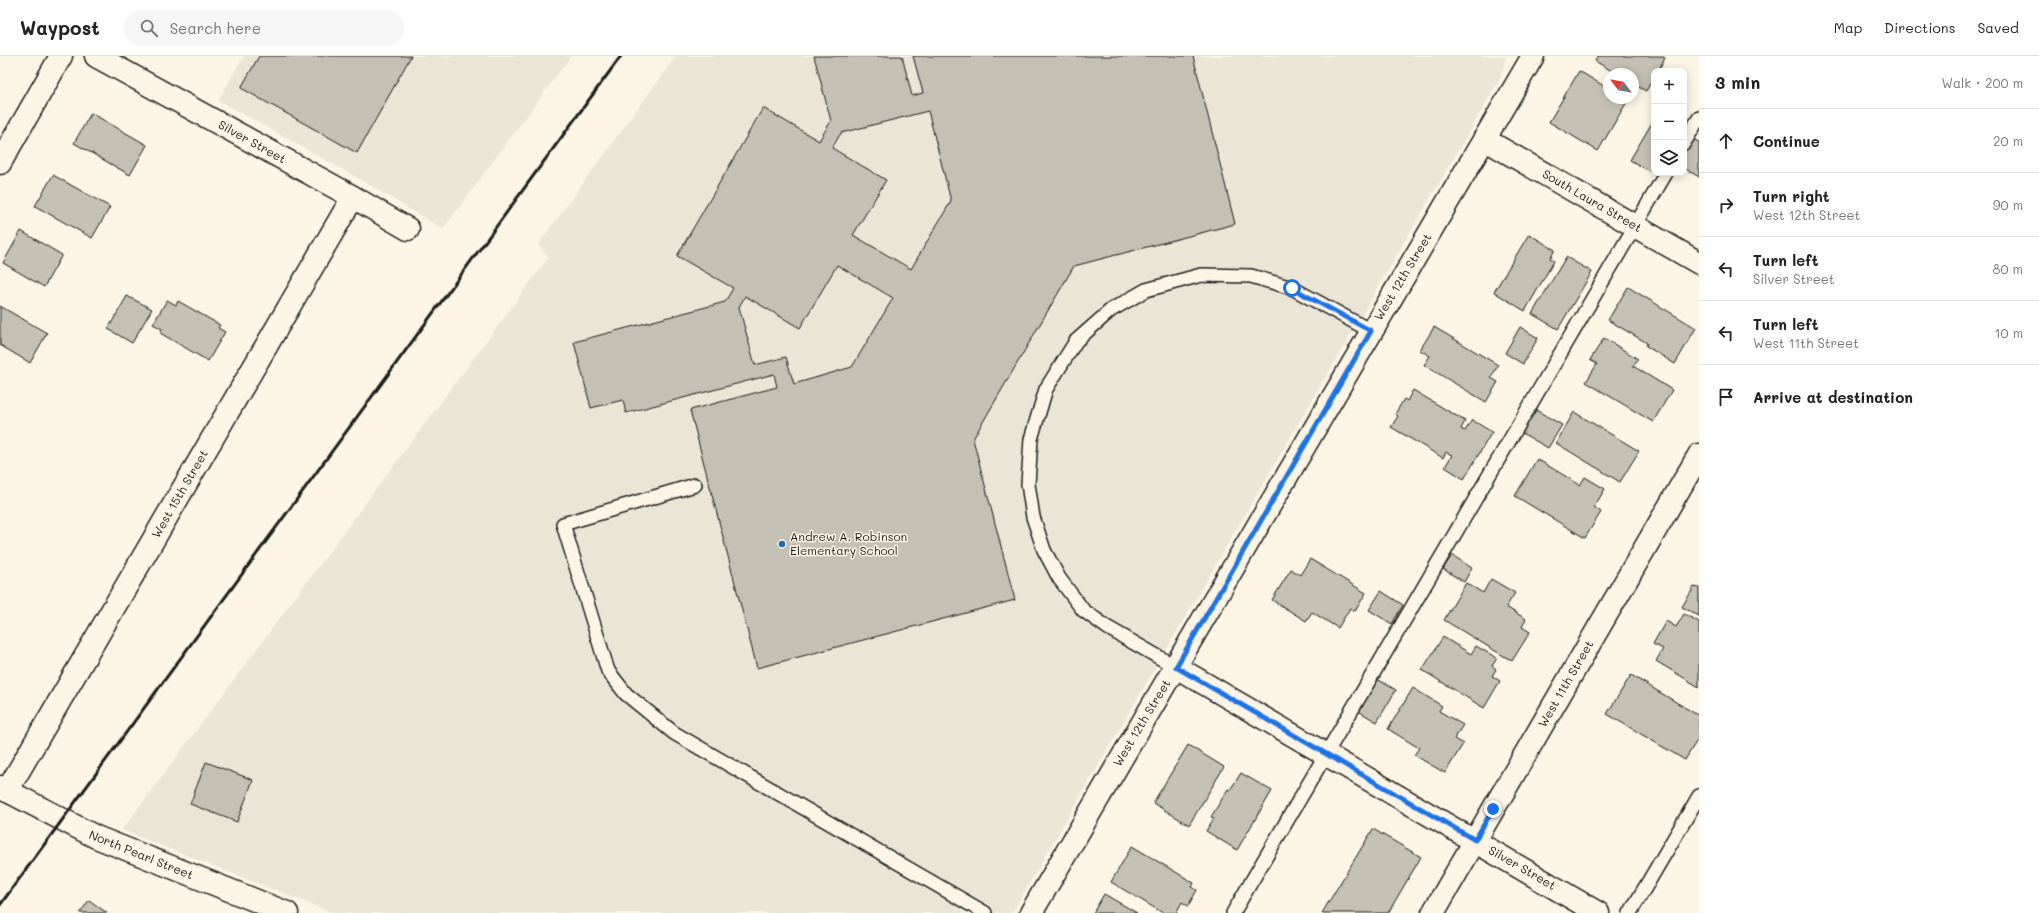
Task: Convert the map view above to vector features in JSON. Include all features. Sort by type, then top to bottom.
[{"type":"street","points":[[0,163],[62,56]]},
{"type":"street","name":"Silver Street","points":[[96,56],[353,197],[408,229]]},
{"type":"street","name":"West 12th Street","points":[[1031,913],[1094,803],[1176,667],[1533,56]]},
{"type":"street","name":"South Laura Street","points":[[1484,139],[1699,263]]},
{"type":"street","name":"West 15th Street","points":[[3,789],[353,197]]},
{"type":"street","name":"West 11th Street","points":[[1433,913],[1699,455]]},
{"type":"street","name":"Silver Street","points":[[1176,667],[1598,913]]},
{"type":"street","name":"North Pearl Street","points":[[3,789],[96,837],[276,911]]},
{"type":"lane","points":[[1686,140],[1699,118]]},
{"type":"lane","points":[[1233,913],[1664,176]]},
{"type":"lane","points":[[1176,667],[1108,628],[1083,610],[1058,578],[1044,550],[1034,517],[1028,484],[1030,439],[1046,389],[1076,341],[1111,310],[1146,290],[1201,275],[1251,276],[1292,288],[1371,331]]},
{"type":"lane","points":[[695,485],[563,524],[608,671],[626,694],[674,732],[985,913]]},
{"type":"lane","points":[[1630,913],[1699,796]]},
{"type":"shaded area","points":[[244,56],[571,56],[443,229],[356,177],[218,100]]},
{"type":"shaded area","name":"Andrew A. Robinson Elementary School","points":[[676,56],[1506,56],[1501,77],[1012,913],[333,913],[122,830],[549,257],[538,245]]},
{"type":"building","points":[[259,56],[411,56],[357,153],[241,88]]},
{"type":"building","points":[[814,56],[902,56],[912,96],[923,93],[913,56],[1193,56],[1235,224],[1074,266],[973,439],[1015,600],[757,668],[690,410],[777,387],[774,374],[626,413],[623,400],[591,408],[574,342],[725,302],[733,288],[677,256],[763,108],[819,141],[831,121]],"holes":[[[928,111],[951,201],[911,269],[853,235],[886,180],[832,148],[841,133]],[[837,265],[893,298],[852,367],[794,384],[786,357],[755,365],[739,307],[745,296],[800,328]]]},
{"type":"building","points":[[1598,56],[1661,56],[1665,58],[1660,68],[1651,68],[1651,82],[1646,91],[1639,87],[1639,68],[1607,68],[1595,61]]},
{"type":"building","points":[[1579,71],[1603,85],[1603,104],[1626,104],[1598,151],[1549,122]]},
{"type":"building","points":[[91,113],[147,145],[130,175],[74,143]]},
{"type":"building","points":[[1651,124],[1651,172],[1630,160]]},
{"type":"building","points":[[1693,139],[1699,142],[1699,177],[1687,170],[1687,148]]},
{"type":"building","points":[[53,175],[110,207],[92,238],[35,206]]},
{"type":"building","points":[[21,231],[62,255],[44,287],[3,263]]},
{"type":"building","points":[[1529,234],[1555,250],[1550,258],[1554,261],[1525,311],[1494,292]]},
{"type":"building","points":[[1566,257],[1592,272],[1558,329],[1532,314]]},
{"type":"building","points":[[1628,287],[1696,328],[1675,364],[1646,346],[1647,343],[1608,320]]},
{"type":"building","points":[[127,296],[152,309],[132,343],[108,329]]},
{"type":"building","points":[[167,300],[176,305],[178,301],[220,325],[218,328],[225,332],[208,361],[160,333],[162,329],[153,324]]},
{"type":"building","points":[[0,306],[47,333],[30,363],[0,345]]},
{"type":"building","points":[[1434,327],[1498,365],[1491,378],[1498,382],[1486,402],[1424,365],[1430,356],[1420,350]]},
{"type":"building","points":[[1520,327],[1538,338],[1523,364],[1505,353]]},
{"type":"building","points":[[1604,338],[1638,359],[1633,366],[1672,390],[1653,422],[1586,382],[1597,364],[1590,360]]},
{"type":"building","points":[[1413,390],[1465,421],[1461,429],[1465,431],[1472,420],[1492,432],[1464,479],[1445,467],[1452,455],[1446,452],[1443,458],[1391,427],[1398,416],[1395,414],[1404,399],[1407,401]]},
{"type":"building","points":[[1534,409],[1562,425],[1548,448],[1520,432]]},
{"type":"building","points":[[1574,412],[1639,451],[1620,482],[1556,443]]},
{"type":"building","points":[[1537,459],[1580,485],[1585,477],[1605,489],[1594,507],[1601,512],[1585,538],[1515,496]]},
{"type":"building","points":[[1452,555],[1472,568],[1464,582],[1443,569]]},
{"type":"building","points":[[1310,559],[1366,593],[1355,611],[1350,608],[1338,628],[1312,612],[1306,621],[1272,600],[1291,569],[1300,575]]},
{"type":"building","points":[[1491,579],[1515,593],[1506,607],[1526,619],[1522,627],[1530,632],[1512,661],[1444,620],[1466,583],[1483,593]]},
{"type":"building","points":[[1694,587],[1699,588],[1699,616],[1682,607]]},
{"type":"building","points":[[1381,591],[1403,605],[1392,624],[1369,610]]},
{"type":"building","points":[[1684,614],[1699,622],[1699,687],[1656,661],[1663,649],[1653,644],[1666,621],[1676,627]]},
{"type":"building","points":[[1443,637],[1471,654],[1476,646],[1497,658],[1492,666],[1496,669],[1492,676],[1500,681],[1484,708],[1422,670]]},
{"type":"building","points":[[1631,675],[1699,716],[1699,737],[1685,760],[1607,714]]},
{"type":"building","points":[[1377,679],[1396,690],[1377,722],[1358,711]]},
{"type":"building","points":[[1413,688],[1442,706],[1439,711],[1463,725],[1454,739],[1463,744],[1445,773],[1414,755],[1419,748],[1388,729]]},
{"type":"building","points":[[1188,745],[1224,767],[1189,825],[1153,803]]},
{"type":"building","points":[[206,762],[253,780],[237,822],[190,804]]},
{"type":"building","points":[[1241,773],[1272,791],[1237,850],[1206,831],[1214,818],[1211,817],[1228,789],[1230,790]]},
{"type":"building","points":[[1373,829],[1421,857],[1388,913],[1322,913]]},
{"type":"building","points":[[1132,846],[1194,883],[1192,887],[1197,890],[1188,906],[1182,902],[1176,913],[1163,913],[1111,882]]},
{"type":"building","points":[[1104,894],[1137,913],[1093,913]]},
{"type":"building","points":[[89,900],[107,913],[80,913]]},
{"type":"railway","points":[[0,905],[621,56]]},
{"type":"place","name":"Andrew A. Robinson Elementary School","points":[[782,544]]},
{"type":"route","points":[[1292,288],[1371,331],[1176,667],[1475,840],[1493,809]]}]
